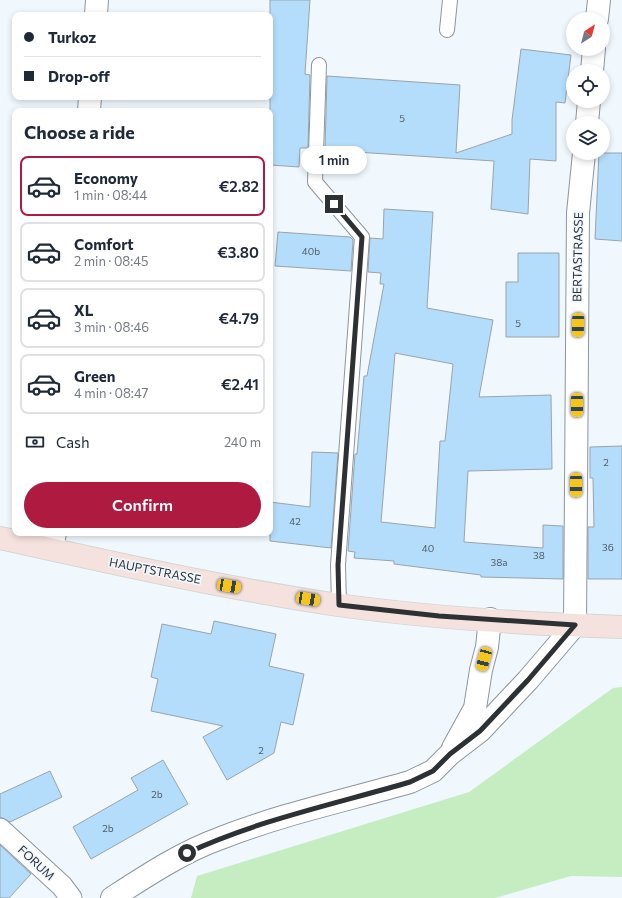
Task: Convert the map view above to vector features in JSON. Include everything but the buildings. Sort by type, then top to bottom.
[{"type":"main road","name":"HAUPTSTRASSE","points":[[0,538],[54,541],[167,575],[339,605],[490,619],[575,625],[622,626]]},
{"type":"street","points":[[96,12],[97,0]]},
{"type":"street","points":[[598,12],[599,0]]},
{"type":"street","name":"BERTASTRASSE","points":[[575,625],[578,213],[583,160]]},
{"type":"street","points":[[450,754],[475,708],[481,670],[487,647],[490,619]]},
{"type":"street","points":[[112,898],[148,874],[220,838],[260,824],[410,782],[433,771],[450,754],[480,731],[528,680],[575,625]]},
{"type":"street","name":"FORUM","points":[[0,829],[62,886],[71,898]]},
{"type":"lane","points":[[447,30],[450,0]]},
{"type":"lane","points":[[319,65],[315,182],[362,237],[338,565],[339,605]]},
{"type":"green space","points":[[622,687],[622,877],[571,876],[495,898],[191,898],[197,876],[469,792],[613,688]]},
{"type":"route","points":[[187,853],[220,838],[260,824],[410,782],[433,771],[450,754],[480,731],[528,680],[575,625],[439,616],[339,605],[338,565],[362,237],[334,204]]}]
